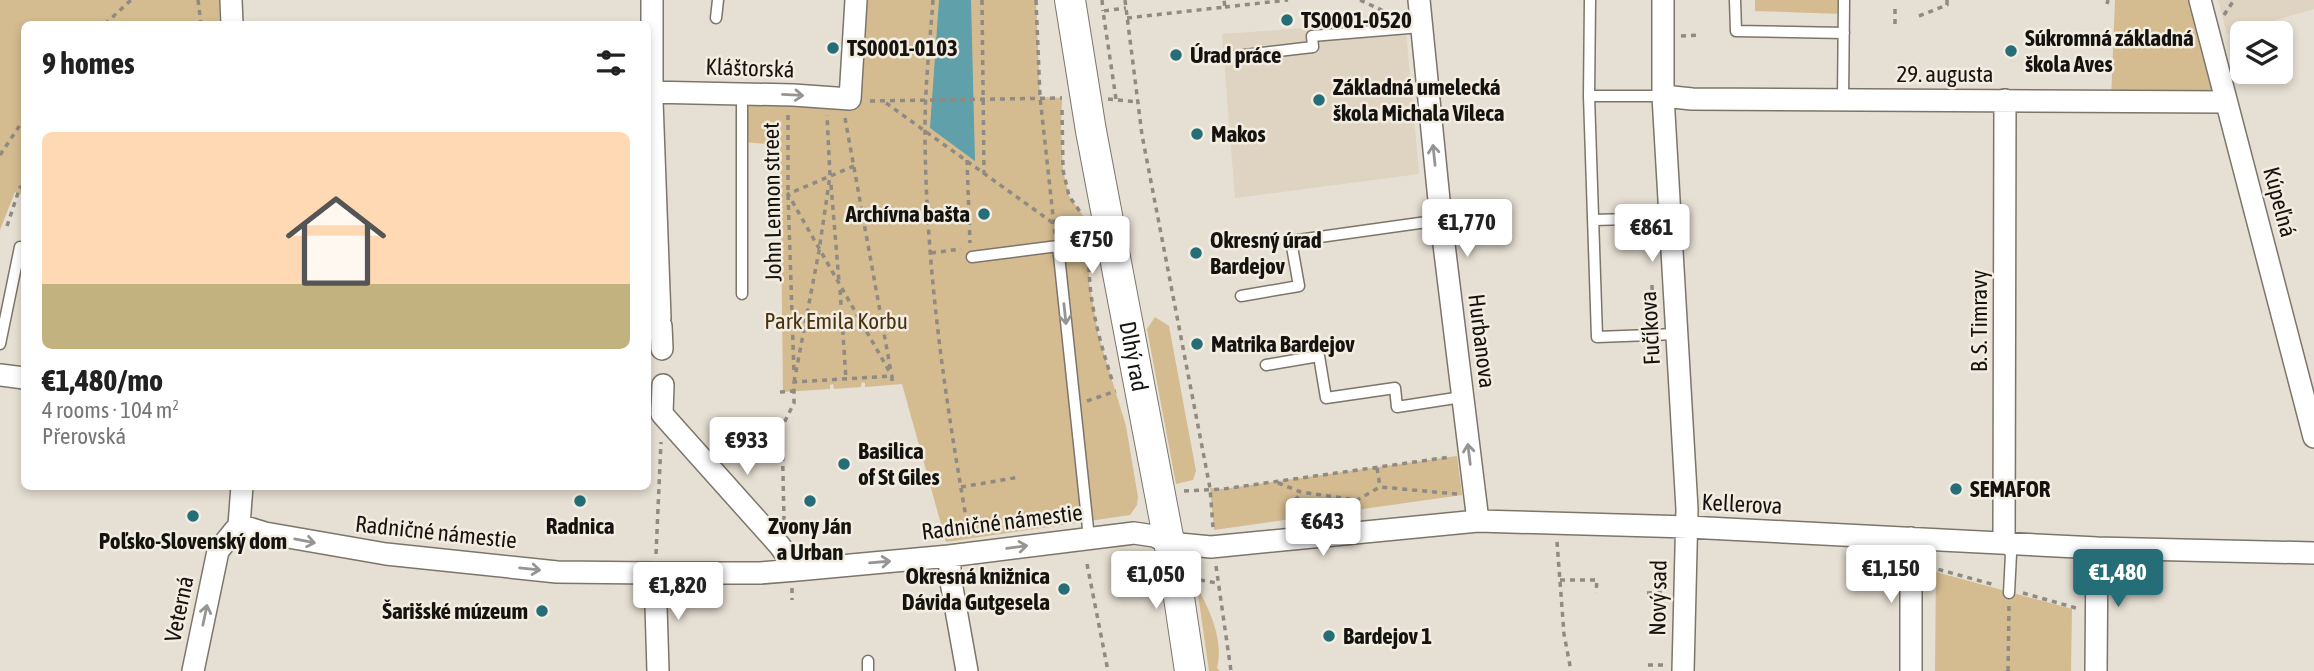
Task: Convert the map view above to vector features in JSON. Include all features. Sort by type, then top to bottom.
[{"type":"street","points":[[231,0],[232,21]]},
{"type":"street","points":[[651,46],[652,0]]},
{"type":"street","points":[[847,104],[856,0]]},
{"type":"street","name":"Dlhý rad","points":[[1070,0],[1100,233],[1169,543],[1190,671]]},
{"type":"street","name":"Hurbanova","points":[[1419,0],[1441,220],[1478,521]]},
{"type":"street","name":"Fučíkova","points":[[1662,0],[1663,96],[1688,527]]},
{"type":"street","name":"Kúpeľná","points":[[2200,0],[2314,437]]},
{"type":"street","name":"Kláštorská","points":[[651,91],[742,94],[847,104]]},
{"type":"street","name":"29. augusta","points":[[1663,96],[1692,99],[2226,102]]},
{"type":"street","name":"B. S. Timravy","points":[[2004,543],[2005,100]]},
{"type":"street","points":[[651,112],[662,368],[655,417],[780,546],[797,570]]},
{"type":"street","points":[[0,375],[21,378]]},
{"type":"street","points":[[239,524],[242,490]]},
{"type":"street","name":"Kellerova","points":[[1169,543],[1210,547],[1478,521],[1688,527],[2097,548],[2314,553]]},
{"type":"street","name":"Radničné námestie","points":[[239,524],[265,533],[386,554],[556,572],[760,573],[949,556],[1134,533],[1154,536],[1169,543]]},
{"type":"street","name":"Veterná","points":[[193,671],[218,551],[239,524]]},
{"type":"street","name":"Nový sad","points":[[1676,668],[1688,527]]},
{"type":"street","points":[[1911,538],[1911,671]]},
{"type":"street","points":[[2096,671],[2097,548]]},
{"type":"street","points":[[949,556],[967,671]]},
{"type":"street","points":[[656,573],[658,671]]},
{"type":"lane","points":[[716,18],[718,0]]},
{"type":"lane","points":[[1590,0],[1589,96],[1597,337],[1677,334]]},
{"type":"lane","points":[[1735,0],[1736,31],[1844,33]]},
{"type":"lane","points":[[1843,100],[1844,0]]},
{"type":"lane","points":[[1228,57],[1313,47],[1312,36],[1421,27]]},
{"type":"lane","points":[[742,94],[742,294]]},
{"type":"lane","points":[[1589,96],[1663,96]]},
{"type":"lane","points":[[1593,220],[1670,218]]},
{"type":"lane","points":[[1241,296],[1299,286],[1291,241],[1441,220]]},
{"type":"lane","points":[[972,257],[1058,246],[1100,233]]},
{"type":"lane","points":[[1058,246],[1089,538]]},
{"type":"lane","points":[[0,344],[20,247]]},
{"type":"lane","points":[[1266,365],[1319,356],[1326,398],[1395,388],[1397,407],[1462,397]]},
{"type":"lane","points":[[2004,543],[2011,554],[2009,593]]},
{"type":"path","points":[[108,21],[131,0]]},
{"type":"path","points":[[198,0],[201,21]]},
{"type":"path","points":[[933,0],[925,101],[932,253],[950,419],[970,539]]},
{"type":"path","points":[[982,0],[984,173]]},
{"type":"path","points":[[1035,0],[1040,97],[1053,223],[1058,246]]},
{"type":"path","points":[[1102,0],[1116,99],[1138,102]]},
{"type":"path","points":[[1125,0],[1142,135],[1210,488],[1214,530]]},
{"type":"path","points":[[1224,0],[1225,7]]},
{"type":"path","points":[[1127,18],[1288,0]]},
{"type":"path","points":[[1919,16],[1947,5],[1947,0]]},
{"type":"path","points":[[2224,15],[2234,0]]},
{"type":"path","points":[[1895,7],[1895,24]]},
{"type":"path","points":[[1103,11],[1126,8]]},
{"type":"path","points":[[1681,36],[1699,35]]},
{"type":"path","points":[[1375,88],[1416,86]]},
{"type":"path","points":[[1053,223],[884,102],[1062,98],[1063,170],[1069,196],[1087,221],[1100,233]]},
{"type":"path","points":[[847,104],[854,166],[892,385]]},
{"type":"path","name":"John Lennon street","points":[[788,106],[794,382]]},
{"type":"path","points":[[827,109],[846,379]]},
{"type":"path","points":[[0,155],[21,124]]},
{"type":"path","points":[[932,253],[970,248],[967,160]]},
{"type":"path","points":[[854,166],[788,194],[891,376]]},
{"type":"path","points":[[784,530],[782,427],[794,404],[794,382],[830,176]]},
{"type":"path","points":[[8,226],[21,188]]},
{"type":"path","points":[[794,382],[891,376]]},
{"type":"path","points":[[780,392],[794,391]]},
{"type":"path","points":[[1075,405],[1116,391]]},
{"type":"path","points":[[655,417],[656,573]]},
{"type":"path","points":[[1178,491],[1223,489],[1469,454]]},
{"type":"path","points":[[1377,468],[1380,487]]},
{"type":"path","points":[[961,487],[1020,477]]},
{"type":"path","points":[[1276,482],[1301,492],[1357,500],[1380,487],[1462,495]]},
{"type":"path","points":[[1300,539],[1295,501],[1301,492]]},
{"type":"path","points":[[1556,533],[1567,659],[1571,671]]},
{"type":"path","points":[[1087,564],[1108,671]]},
{"type":"path","points":[[1216,565],[1231,671]]},
{"type":"path","points":[[1198,580],[1217,583]]},
{"type":"path","points":[[1560,580],[1597,580],[1597,593]]},
{"type":"path","points":[[1647,593],[1670,592]]},
{"type":"path","points":[[2008,671],[2009,593]]},
{"type":"path","points":[[1648,665],[1676,668]]},
{"type":"shaded area","points":[[2218,0],[2314,0],[2314,9],[2272,21],[2230,21],[2230,33],[2227,34]]},
{"type":"shaded area","name":"Základná umelecká škola Michala Vileca","points":[[1405,21],[1419,174],[1235,198],[1222,34]]},
{"type":"green space","points":[[0,0],[219,0],[220,21],[21,21],[21,194],[15,192],[0,230]]},
{"type":"green space","name":"Park Emila Korbu","points":[[856,0],[1036,0],[1040,97],[1062,98],[1063,170],[1069,196],[1087,221],[1090,235],[1089,281],[1098,334],[1126,426],[1138,497],[1137,505],[1130,515],[946,542],[902,384],[865,387],[862,382],[861,387],[834,389],[833,384],[830,389],[783,392],[780,145],[742,142],[742,94],[850,99]]},
{"type":"green space","points":[[1755,0],[1844,0],[1844,14],[1755,11]]},
{"type":"green space","points":[[2115,0],[2200,0],[2226,102],[2111,101]]},
{"type":"green space","points":[[1155,317],[1169,326],[1196,471],[1193,480],[1176,484],[1147,329]]},
{"type":"green space","points":[[1457,456],[1462,495],[1214,530],[1210,488],[1223,489]]},
{"type":"green space","points":[[1936,572],[2072,609],[2071,671],[1935,671]]},
{"type":"green space","points":[[1197,587],[1214,626],[1219,647],[1217,668],[1220,671],[1209,671]]},
{"type":"water","points":[[939,0],[971,0],[975,161],[930,128]]},
{"type":"place","name":"TS0001-0520","points":[[1287,20]]},
{"type":"place","name":"TS0001-0103","points":[[833,48]]},
{"type":"place","name":"Súkromná základná škola Aves","points":[[2011,51]]},
{"type":"place","name":"Úrad práce","points":[[1176,55]]},
{"type":"place","name":"Základná umelecká škola Michala Vileca","points":[[1319,100]]},
{"type":"place","name":"Makos","points":[[1197,134]]},
{"type":"place","name":"Archívna bašta","points":[[984,214]]},
{"type":"place","name":"Okresný úrad Bardejov","points":[[1196,253]]},
{"type":"place","name":"Matrika Bardejov","points":[[1197,344]]},
{"type":"place","name":"Basilica of St Giles","points":[[844,464]]},
{"type":"place","name":"SEMAFOR","points":[[1956,489]]},
{"type":"place","name":"Radnica","points":[[580,501]]},
{"type":"place","name":"Zvony Ján a Urban","points":[[810,501]]},
{"type":"place","name":"Poľsko-Slovenský dom","points":[[193,516]]},
{"type":"place","name":"Okresná knižnica Dávida Gutgesela","points":[[1064,589]]},
{"type":"place","name":"Šarišské múzeum","points":[[542,611]]},
{"type":"place","name":"Bardejov 1","points":[[1329,636]]}]
